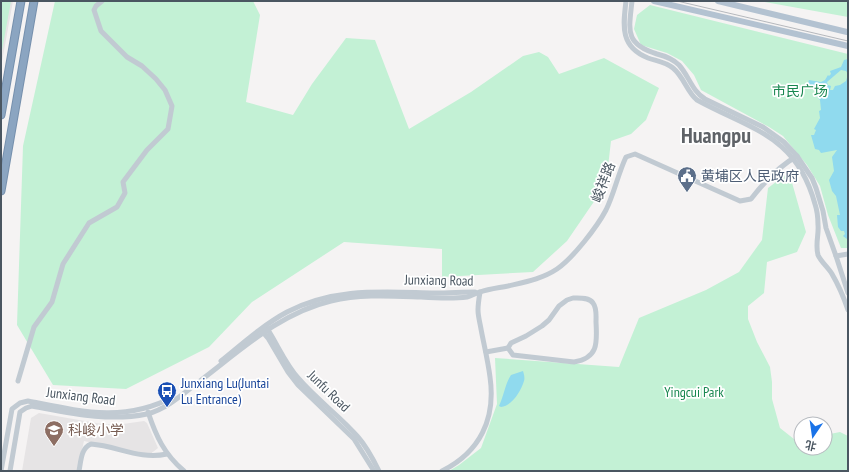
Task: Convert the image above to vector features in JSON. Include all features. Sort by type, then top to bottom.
[{"type":"highway","points":[[1,115],[21,1]]},
{"type":"highway","points":[[1,191],[34,1]]},
{"type":"main road","points":[[654,1],[848,46]]},
{"type":"main road","points":[[718,1],[848,32]]},
{"type":"street","points":[[18,381],[34,327],[52,302],[63,264],[89,223],[117,208],[125,193],[123,182],[147,150],[168,129],[172,106],[165,90],[142,66],[127,57],[101,31],[94,10],[102,1]]},
{"type":"street","points":[[626,1],[624,33],[631,47],[649,58],[663,62],[672,67],[678,72],[691,94],[697,100],[767,134],[795,157],[807,181],[815,205],[818,225],[816,246],[819,256],[832,273],[848,310]]},
{"type":"street","points":[[632,1],[630,31],[633,40],[637,45],[647,51],[673,60],[684,71],[698,95],[704,99],[763,127],[784,142],[812,178],[823,211],[826,228],[848,293]]},
{"type":"street","name":"峻祥路","points":[[480,292],[531,281],[546,275],[567,261],[606,211],[626,158],[635,154],[740,201],[751,200],[768,179],[795,157]]},
{"type":"street","points":[[836,256],[848,254]]},
{"type":"street","name":"Junxiang Road","points":[[10,471],[20,412],[32,406],[99,417],[128,417],[163,407],[184,394],[286,312],[302,305],[322,298],[347,293],[381,291],[435,293],[480,292]]},
{"type":"street","points":[[442,471],[464,458],[478,440],[484,430],[491,403],[491,378],[478,310],[480,292]]},
{"type":"street","points":[[573,298],[588,299],[593,303],[596,309],[597,341],[591,356],[582,361],[574,362],[513,355],[508,348],[510,343],[526,336],[542,326],[549,320],[559,306],[567,300],[573,298]]},
{"type":"street","name":"Junfu Road","points":[[264,329],[288,372],[298,386],[354,440],[362,450],[374,471]]},
{"type":"street","name":"Junfu Road","points":[[264,329],[297,377],[358,437],[367,448],[380,471]]},
{"type":"street","points":[[486,352],[508,348]]},
{"type":"street","name":"Junxiang Road","points":[[1,471],[12,409],[20,403],[28,401],[106,413],[148,411]]},
{"type":"street","points":[[148,411],[158,438],[167,454],[184,471]]},
{"type":"street","points":[[79,471],[84,451],[88,445],[91,444],[146,456],[167,454]]},
{"type":"shaded area","points":[[1,1],[13,1],[1,67]]},
{"type":"shaded area","name":"科峻小学","points":[[39,413],[102,424],[123,424],[144,421],[147,423],[158,448],[149,455],[84,441],[77,471],[22,471],[31,418]]},
{"type":"green space","points":[[1,1],[11,1],[1,56]]},
{"type":"green space","points":[[55,1],[253,1],[260,15],[246,102],[293,115],[312,84],[346,38],[375,40],[409,129],[471,92],[523,56],[539,52],[548,57],[559,74],[604,58],[659,88],[646,120],[631,134],[611,141],[606,184],[567,241],[533,272],[442,277],[442,249],[344,242],[252,302],[209,347],[126,389],[53,385],[17,325],[23,146]]},
{"type":"green space","points":[[759,1],[848,1],[848,17]]},
{"type":"green space","name":"市民广场","points":[[650,5],[848,54],[848,248],[841,248],[828,215],[820,186],[807,165],[783,136],[701,90],[694,75],[682,61],[667,53],[641,45],[634,29],[637,15]]},
{"type":"green space","name":"Yingcui Park","points":[[789,172],[806,232],[797,252],[767,262],[764,293],[748,306],[748,319],[757,342],[770,367],[772,399],[780,428],[793,438],[793,456],[833,456],[833,433],[840,432],[848,436],[848,471],[449,471],[481,448],[497,404],[495,358],[619,367],[639,318],[706,290],[739,272],[762,240],[768,188]]},
{"type":"water","points":[[848,59],[848,74],[848,239],[847,239],[843,236],[845,234],[844,231],[841,231],[838,227],[837,215],[840,215],[836,196],[832,191],[829,180],[834,171],[832,157],[837,150],[821,153],[819,150],[815,149],[811,135],[814,135],[816,130],[814,129],[820,118],[820,100],[816,95],[821,92],[818,88],[807,86],[809,80],[821,82],[825,80],[828,75],[829,76],[831,74],[830,71],[841,67],[844,60]],"holes":[[[841,70],[846,71],[848,74],[846,81],[835,86],[833,90],[830,90],[831,86],[828,85],[827,82]]]},
{"type":"water","points":[[523,371],[523,385],[518,393],[509,404],[501,407],[499,406],[507,382],[511,375]]},
{"type":"tram line","points":[[677,1],[848,41]]},
{"type":"place","name":"黄埔区人民政府","points":[[687,193]]},
{"type":"place","name":"Junxiang Lu(Juntai Lu Entrance)","points":[[167,408]]},
{"type":"place","name":"科峻小学","points":[[54,447]]},
{"type":"district","name":"Huangpu","points":[[716,135]]}]
